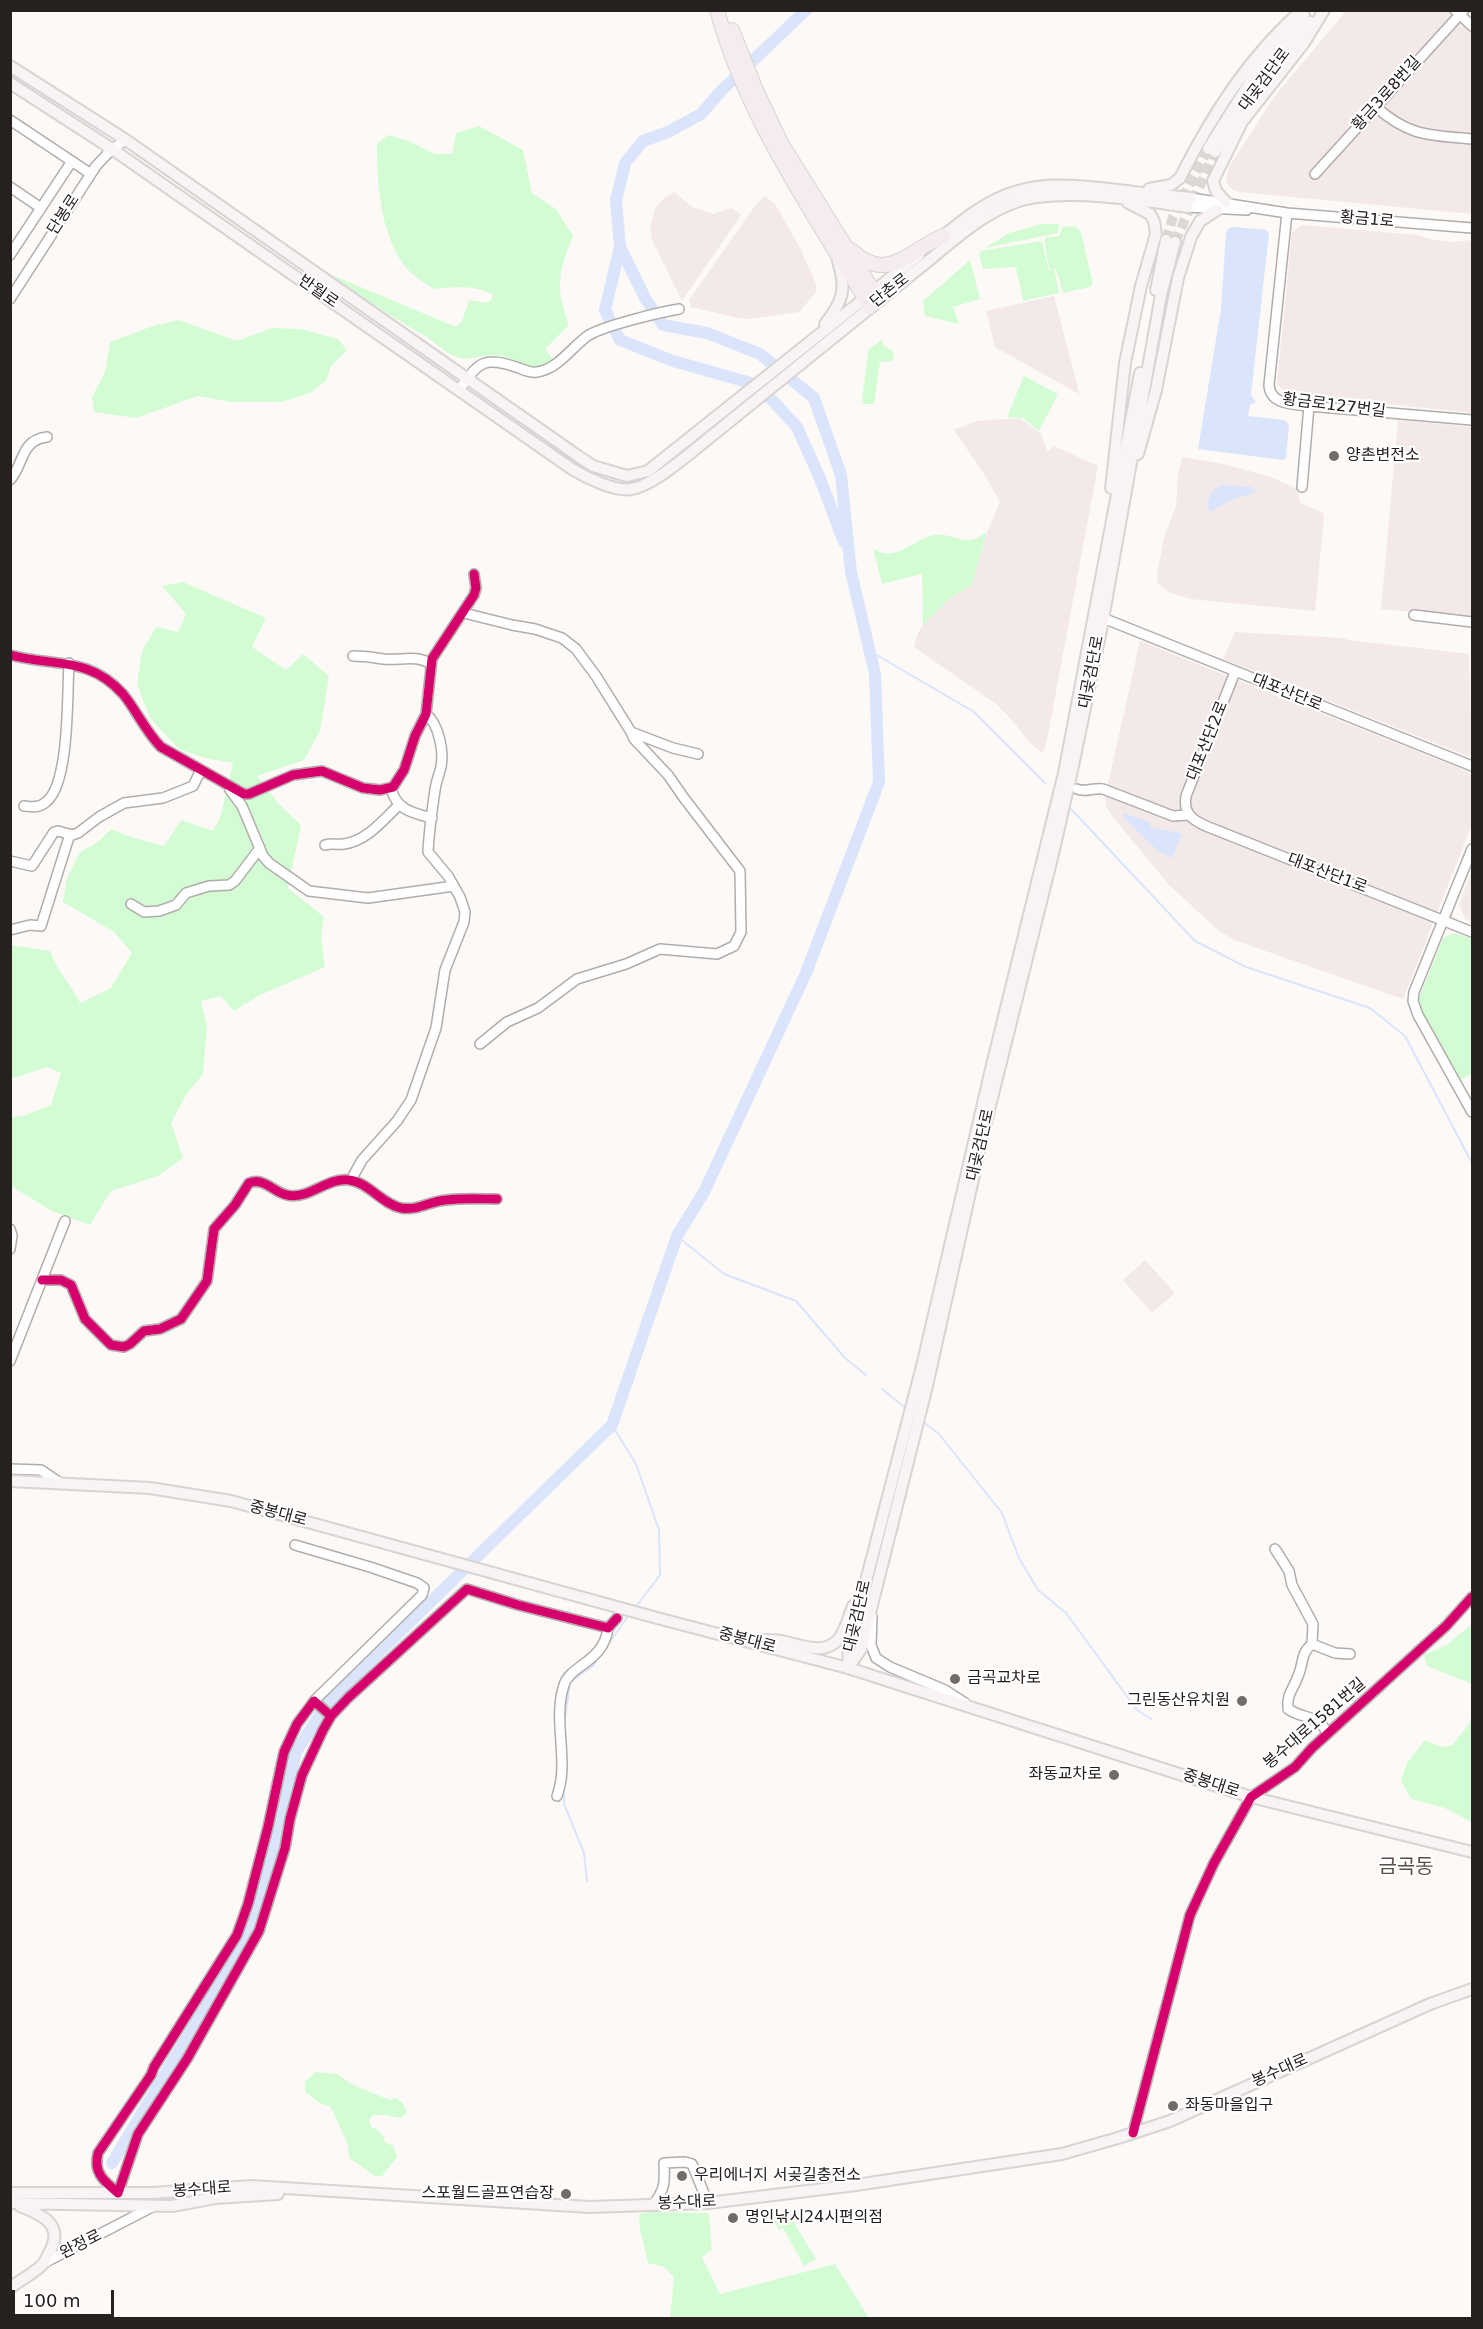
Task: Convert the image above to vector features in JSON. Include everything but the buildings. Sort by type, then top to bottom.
[{"type":"highway","points":[[717,10],[763,118],[790,158],[837,244],[872,299]]},
{"type":"highway","points":[[727,10],[729,38]]},
{"type":"highway","points":[[837,244],[872,265],[882,266],[895,263],[943,236]]},
{"type":"main road","points":[[1122,195],[1171,185],[1180,178],[1218,106],[1288,22],[1302,10]]},
{"type":"main road","name":"대곶검단로","points":[[1308,10],[1256,74],[1211,151],[1274,65],[1322,10]]},
{"type":"main road","points":[[1121,515],[1156,390],[1178,278],[1191,237],[1200,221],[1221,206],[1213,181],[1242,122],[1304,43],[1322,10]]},
{"type":"main road","name":"반월로","points":[[10,66],[126,140],[593,466],[627,476]]},
{"type":"main road","name":"반월로","points":[[10,83],[112,150],[593,481],[630,490]]},
{"type":"main road","name":"단촌로","points":[[630,490],[655,479],[742,411],[813,354],[943,236],[987,204],[1005,195],[1028,188],[1063,184],[1122,195],[1189,202]]},
{"type":"main road","name":"단촌로","points":[[627,476],[648,471],[808,344],[971,227],[1002,208],[1027,199],[1051,195],[1122,195]]},
{"type":"main road","points":[[1100,580],[1125,363],[1141,286],[1156,234],[1154,221],[1150,214],[1122,195]]},
{"type":"main road","name":"대곶검단로","points":[[848,1668],[861,1649],[909,1436],[922,1384],[984,1130],[1054,850],[1103,618],[1171,241],[1100,580],[1064,773],[988,1080],[922,1384]]},
{"type":"main road","points":[[808,344],[838,306],[843,292],[837,244]]},
{"type":"main road","name":"대곶검단로","points":[[848,1668],[849,1646],[909,1436]]},
{"type":"main road","name":"중봉대로","points":[[10,1481],[161,1489],[231,1501],[848,1668],[1251,1797],[1473,1852]]},
{"type":"main road","points":[[748,1641],[780,1641],[804,1647],[832,1646],[839,1639],[866,1582]]},
{"type":"main road","name":"봉수대로","points":[[12,2200],[97,2193],[152,2193],[252,2186],[590,2207],[708,2203],[856,2185],[1062,2154],[1133,2133],[1170,2121],[1430,2004],[1473,1989]]},
{"type":"main road","points":[[154,2206],[172,2198],[203,2190]]},
{"type":"main road","name":"봉수대로","points":[[12,2200],[94,2205],[172,2206],[215,2198],[308,2191]]},
{"type":"main road","points":[[94,2205],[102,2197],[97,2193]]},
{"type":"main road","points":[[12,2200],[40,2214],[50,2222],[54,2230],[55,2242],[42,2265]]},
{"type":"main road","name":"완정로","points":[[10,2288],[42,2265]]},
{"type":"street","name":"황금3로8번길","points":[[1315,174],[1459,12],[1473,26]]},
{"type":"street","points":[[1376,107],[1396,124],[1413,132],[1473,139]]},
{"type":"street","points":[[10,120],[91,174]]},
{"type":"street","name":"단봉로","points":[[10,299],[91,174],[112,150],[126,140]]},
{"type":"street","points":[[12,251],[72,161]]},
{"type":"street","points":[[10,187],[41,208]]},
{"type":"street","name":"황금1로","points":[[1189,202],[1287,213],[1473,228]]},
{"type":"street","name":"황금로127번길","points":[[1287,213],[1269,390],[1279,401],[1473,420]]},
{"type":"street","points":[[459,390],[478,365],[488,361],[499,361],[530,372],[542,371],[563,357],[583,339],[596,332],[679,309]]},
{"type":"street","points":[[1302,487],[1310,405]]},
{"type":"street","points":[[10,480],[31,444],[36,439],[46,437]]},
{"type":"street","points":[[391,789],[404,770],[415,736],[426,714],[435,652],[474,596],[476,588],[474,574]]},
{"type":"street","points":[[464,613],[535,628],[562,638],[576,649],[596,676],[632,732],[634,739],[668,775],[740,871],[741,932],[734,946],[717,954],[660,949],[626,964],[577,979],[538,1008],[507,1022],[480,1044]]},
{"type":"street","points":[[1414,615],[1473,622]]},
{"type":"street","name":"대포산단로","points":[[1103,618],[1473,766]]},
{"type":"street","points":[[10,655],[69,663],[91,669],[110,681],[128,700],[152,738],[161,747],[244,794],[249,794],[292,774],[322,771],[363,788],[391,789]]},
{"type":"street","points":[[353,657],[414,658],[432,664]]},
{"type":"street","points":[[24,807],[36,808],[48,801],[56,789],[64,764],[69,663]]},
{"type":"street","name":"대포산단2로","points":[[1187,813],[1185,802],[1189,788],[1235,672]]},
{"type":"street","points":[[351,1180],[362,1160],[397,1121],[411,1100],[418,1074],[436,1028],[445,970],[464,922],[463,906],[454,886],[428,852],[442,755],[439,738],[431,718],[426,714]]},
{"type":"street","points":[[632,732],[673,748],[699,754]]},
{"type":"street","points":[[10,861],[32,866],[54,832],[78,833],[99,817],[124,803],[163,798],[193,786],[201,770]]},
{"type":"street","points":[[224,784],[242,807],[269,863],[296,883],[314,892],[368,898],[454,886]]},
{"type":"street","name":"대포산단1로","points":[[1077,789],[1084,791],[1094,788],[1103,789],[1173,816],[1187,813],[1206,826],[1473,932]]},
{"type":"street","points":[[391,789],[399,805],[411,813],[432,818]]},
{"type":"street","points":[[325,845],[343,844],[364,838],[399,805]]},
{"type":"street","points":[[10,930],[30,925],[41,926],[70,834]]},
{"type":"street","points":[[130,904],[144,912],[159,910],[176,904],[186,893],[208,886],[229,885],[235,881],[260,848]]},
{"type":"street","points":[[1473,849],[1414,992],[1413,1001],[1418,1015],[1473,1112]]},
{"type":"street","points":[[42,1280],[61,1280],[71,1285],[85,1319],[111,1345],[124,1347],[144,1331],[160,1329],[184,1317],[207,1281],[214,1229],[235,1205],[249,1183],[261,1182],[287,1195],[303,1194],[333,1182],[351,1180],[388,1203],[409,1209],[447,1200],[497,1199]]},
{"type":"street","points":[[12,1355],[65,1221]]},
{"type":"street","points":[[10,1228],[12,1236],[10,1249]]},
{"type":"street","points":[[10,1469],[41,1470],[60,1483]]},
{"type":"street","points":[[295,1545],[370,1567],[417,1583],[424,1588],[422,1594],[314,1701],[297,1724],[284,1752],[268,1827],[237,1935],[151,2075],[98,2154],[97,2171],[104,2182],[118,2193],[138,2134],[187,2059],[259,1931],[285,1848],[302,1774],[331,1716],[467,1589],[518,1605],[608,1628]]},
{"type":"street","points":[[1275,1549],[1289,1571],[1292,1586],[1313,1624],[1312,1644],[1303,1652],[1299,1673],[1288,1698],[1288,1706],[1294,1713],[1319,1721],[1327,1734]]},
{"type":"street","points":[[875,1593],[871,1645],[876,1658],[890,1667],[945,1690],[970,1706]]},
{"type":"street","name":"봉수대로1581번길","points":[[1133,2133],[1190,1916],[1214,1863],[1251,1797],[1295,1767],[1327,1734],[1446,1626],[1473,1597]]},
{"type":"street","points":[[557,1796],[562,1774],[560,1732],[564,1685],[570,1674],[594,1657],[601,1648],[608,1628],[617,1618]]},
{"type":"street","points":[[1312,1644],[1335,1653],[1350,1654]]},
{"type":"street","points":[[314,1701],[331,1716]]},
{"type":"street","points":[[653,2205],[665,2185],[664,2163],[685,2162],[692,2164],[708,2203]]},
{"type":"street","name":"완정로","points":[[42,2265],[154,2206]]},
{"type":"shaded area","points":[[1346,11],[1472,11],[1472,214],[1239,192],[1232,189],[1226,182],[1229,167],[1274,97]]},
{"type":"shaded area","points":[[674,192],[692,207],[713,214],[732,208],[741,215],[682,301],[652,240],[650,229],[655,208],[665,197]]},
{"type":"shaded area","points":[[765,196],[775,204],[799,246],[816,284],[816,292],[799,312],[749,319],[691,307],[689,300],[755,206]]},
{"type":"shaded area","points":[[1302,225],[1417,235],[1453,242],[1472,240],[1472,413],[1284,393],[1277,383],[1292,233]]},
{"type":"shaded area","points":[[1054,296],[1079,394],[995,347],[986,311]]},
{"type":"shaded area","points":[[1020,418],[1041,434],[1048,452],[1054,446],[1098,466],[1047,740],[1042,753],[1029,742],[996,704],[914,647],[918,633],[924,624],[950,598],[972,585],[987,532],[1000,502],[954,430],[976,421]]},
{"type":"shaded area","points":[[1398,420],[1472,427],[1472,617],[1381,609]]},
{"type":"shaded area","points":[[1182,457],[1223,464],[1268,476],[1298,489],[1300,503],[1323,513],[1315,611],[1190,599],[1169,592],[1158,584],[1157,575],[1164,538],[1176,506]]},
{"type":"shaded area","points":[[1235,632],[1343,638],[1469,654],[1472,754],[1468,756],[1223,659]]},
{"type":"shaded area","points":[[1140,641],[1464,770],[1472,776],[1472,824],[1403,999],[1234,940],[1218,930],[1169,885],[1112,816],[1106,806],[1105,797]]},
{"type":"shaded area","points":[[1472,871],[1472,922],[1465,919],[1459,904]]},
{"type":"shaded area","points":[[1145,1260],[1175,1293],[1152,1313],[1123,1280]]},
{"type":"green space","points":[[479,126],[523,150],[532,193],[556,209],[573,236],[564,260],[560,280],[562,300],[569,325],[545,349],[553,360],[538,366],[526,365],[501,356],[490,355],[465,359],[455,356],[332,275],[456,327],[462,321],[469,300],[487,303],[492,299],[492,294],[478,289],[456,287],[433,289],[407,269],[390,238],[379,191],[377,144],[388,135],[407,140],[435,154],[452,154],[456,133]]},
{"type":"green space","points":[[1041,224],[1059,224],[1058,233],[985,248],[1009,233]]},
{"type":"green space","points":[[1063,226],[1076,227],[1081,232],[1093,284],[1090,287],[1063,293],[1054,268],[1059,293],[1023,301],[1016,267],[983,269],[979,255],[981,251],[1042,241],[1048,268],[1053,270],[1049,268],[1044,240],[1047,237],[1059,236]]},
{"type":"green space","points":[[970,260],[980,299],[953,307],[959,324],[925,316],[923,301]]},
{"type":"green space","points":[[179,320],[237,341],[272,328],[301,329],[338,339],[347,350],[331,366],[326,381],[310,393],[282,402],[232,402],[198,396],[136,418],[94,412],[92,397],[105,372],[110,342],[156,325]]},
{"type":"green space","points":[[882,340],[884,346],[894,352],[893,361],[880,362],[874,404],[864,404],[862,401],[868,350]]},
{"type":"green space","points":[[1024,376],[1058,394],[1039,431],[1023,418],[1007,417]]},
{"type":"green space","points":[[985,533],[972,585],[950,598],[923,625],[922,574],[882,584],[873,548],[889,554],[935,535],[971,540]]},
{"type":"green space","points":[[183,582],[266,618],[252,647],[286,670],[303,654],[329,676],[320,731],[304,760],[257,776],[279,804],[301,825],[288,888],[324,917],[321,937],[325,967],[258,996],[234,1011],[221,996],[201,1001],[207,1026],[203,1074],[186,1095],[171,1123],[183,1158],[158,1176],[111,1191],[90,1225],[52,1211],[11,1186],[11,1117],[23,1116],[51,1105],[61,1073],[47,1067],[11,1079],[11,945],[50,951],[80,1003],[111,988],[132,953],[114,932],[63,902],[67,878],[80,852],[98,842],[111,829],[164,846],[181,820],[213,831],[221,815],[233,763],[205,758],[179,749],[150,718],[137,684],[142,651],[156,627],[178,632],[186,614],[162,586]]},
{"type":"green space","points":[[1453,933],[1472,938],[1472,1074],[1460,1080],[1421,1011],[1418,1000],[1443,938]]},
{"type":"green space","points":[[1472,1626],[1472,1684],[1427,1666],[1424,1655],[1447,1645]]},
{"type":"green space","points":[[1472,1717],[1472,1822],[1445,1808],[1411,1799],[1401,1781],[1407,1763],[1425,1740],[1441,1747],[1453,1745]]},
{"type":"green space","points":[[315,2072],[337,2074],[355,2086],[390,2100],[396,2098],[403,2103],[407,2113],[401,2118],[373,2115],[369,2120],[371,2127],[380,2132],[385,2142],[393,2146],[397,2157],[382,2176],[375,2176],[349,2158],[348,2145],[330,2106],[321,2104],[305,2092],[305,2082]]},
{"type":"green space","points":[[777,2207],[787,2222],[792,2219],[816,2259],[804,2266],[783,2228],[779,2230],[768,2213]]},
{"type":"green space","points":[[648,2212],[709,2213],[712,2250],[702,2257],[720,2294],[835,2264],[869,2318],[670,2318],[674,2277],[664,2267],[648,2263],[639,2214]]},
{"type":"water","points":[[1229,228],[1266,230],[1269,234],[1251,395],[1256,402],[1250,405],[1248,416],[1284,420],[1289,424],[1286,458],[1283,460],[1198,449],[1221,309],[1226,232]]},
{"type":"water","points":[[1226,485],[1252,487],[1256,492],[1229,501],[1210,512],[1207,506],[1211,494],[1218,487]]},
{"type":"water","points":[[1124,813],[1151,823],[1150,827],[1182,834],[1172,858],[1158,851],[1122,816]]},
{"type":"waterway","points":[[112,2163],[246,1939],[267,1871],[296,1752],[328,1702],[612,1425],[677,1236],[704,1192],[806,973],[879,782],[875,674],[851,572],[841,475],[814,398],[760,354],[707,333],[663,325],[645,298],[620,247],[616,201],[625,163],[643,141],[668,132],[701,114],[722,90],[806,10]]},
{"type":"waterway","points":[[620,247],[605,310],[620,340],[673,361],[758,385],[797,427],[819,476],[844,542]]},
{"type":"waterway","points":[[870,651],[974,712],[1045,783]]},
{"type":"waterway","points":[[1071,809],[1195,941],[1246,967],[1370,1008],[1405,1036],[1472,1163]]},
{"type":"waterway","points":[[677,1236],[724,1274],[796,1301],[845,1358],[866,1375]]},
{"type":"waterway","points":[[882,1389],[908,1410]]},
{"type":"waterway","points":[[922,1421],[939,1434],[1002,1513],[1019,1558],[1038,1590],[1066,1613],[1137,1710],[1151,1719]]},
{"type":"waterway","points":[[612,1425],[636,1464],[659,1530],[660,1575],[635,1608]]},
{"type":"waterway","points":[[606,1647],[629,1615]]},
{"type":"waterway","points":[[564,1726],[570,1682],[593,1666],[601,1654]]},
{"type":"waterway","points":[[564,1786],[564,1804],[584,1853],[587,1881]]},
{"type":"tunnel","points":[[1166,240],[1173,217],[1208,149]]},
{"type":"tunnel","points":[[1175,242],[1215,152]]},
{"type":"cycle path","points":[[10,655],[84,668],[97,674],[123,694],[161,747],[244,794],[249,794],[293,775],[322,771],[363,788],[380,790],[393,787],[404,770],[415,736],[426,714],[432,659],[474,595],[476,588],[474,574]]},
{"type":"cycle path","points":[[42,1280],[61,1280],[71,1285],[85,1319],[111,1345],[124,1347],[144,1331],[160,1329],[181,1319],[207,1281],[214,1229],[235,1205],[249,1183],[264,1183],[282,1193],[295,1196],[333,1182],[349,1180],[362,1185],[394,1206],[407,1209],[446,1200],[497,1199]]},
{"type":"cycle path","points":[[331,1716],[314,1701],[297,1724],[284,1752],[268,1827],[248,1904],[237,1935],[151,2075],[98,2153],[98,2171],[118,2193],[138,2134],[187,2059],[259,1931],[285,1848],[302,1775],[331,1716],[467,1589],[518,1605],[608,1628],[617,1618]]},
{"type":"cycle path","points":[[1133,2133],[1190,1915],[1214,1863],[1251,1797],[1295,1767],[1312,1748],[1446,1626],[1472,1597]]},
{"type":"place","name":"양촌변전소","points":[[1334,456]]},
{"type":"place","name":"금곡교차로","points":[[955,1679]]},
{"type":"place","name":"그린동산유치원","points":[[1242,1701]]},
{"type":"place","name":"좌동교차로","points":[[1114,1775]]},
{"type":"place","name":"좌동마을입구","points":[[1173,2106]]},
{"type":"place","name":"우리에너지 서곶길충전소","points":[[682,2176]]},
{"type":"place","name":"스포월드골프연습장","points":[[566,2194]]},
{"type":"place","name":"명인낚시24시편의점","points":[[733,2218]]},
{"type":"district","name":"금곡동","points":[[1406,1868]]}]
